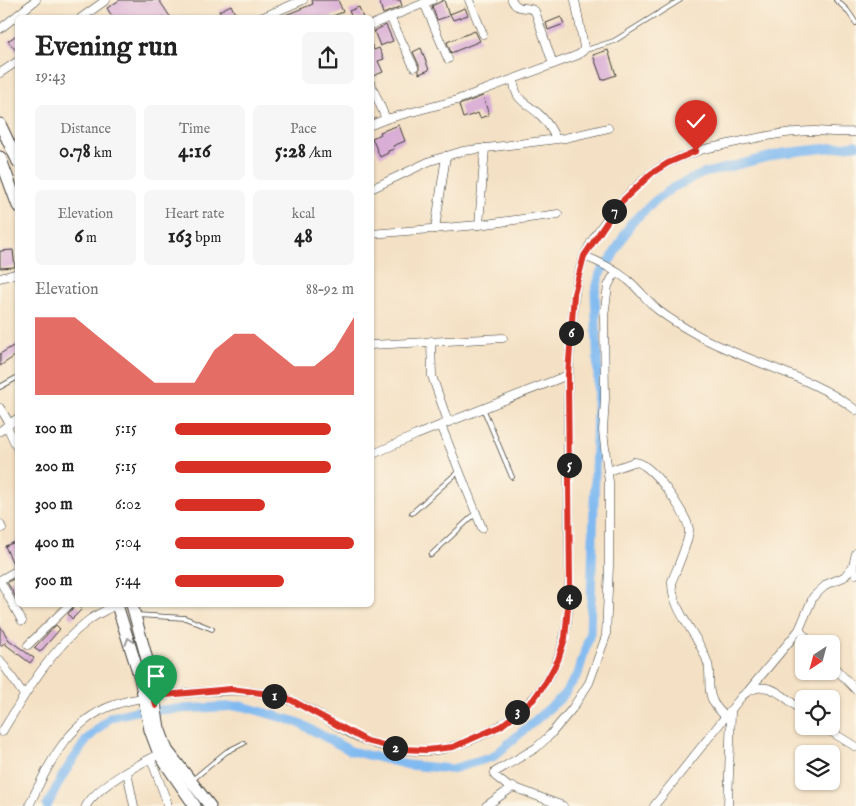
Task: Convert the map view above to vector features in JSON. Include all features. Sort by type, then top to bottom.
[{"type":"main road","points":[[0,124],[14,143]]},
{"type":"main road","points":[[0,156],[15,197]]},
{"type":"main road","points":[[117,607],[150,701]]},
{"type":"main road","points":[[134,610],[148,663],[150,701],[159,754],[195,806]]},
{"type":"main road","points":[[159,754],[191,782],[210,806]]},
{"type":"street","points":[[17,15],[36,0]]},
{"type":"street","points":[[85,15],[106,0]]},
{"type":"street","points":[[267,15],[293,2],[303,0]]},
{"type":"street","points":[[374,24],[432,0]]},
{"type":"street","points":[[469,0],[483,34]]},
{"type":"street","points":[[512,0],[520,8],[530,8],[534,11],[553,64]]},
{"type":"street","points":[[374,124],[457,100],[578,55],[583,51],[584,47],[576,0]]},
{"type":"street","points":[[424,3],[448,59]]},
{"type":"street","points":[[0,29],[15,17]]},
{"type":"street","points":[[390,17],[414,67]]},
{"type":"street","points":[[0,73],[15,63]]},
{"type":"street","points":[[514,79],[514,89],[518,96],[540,114],[552,129],[556,139]]},
{"type":"street","points":[[374,91],[386,119]]},
{"type":"street","points":[[374,188],[430,161],[462,151],[556,139],[608,128]]},
{"type":"street","points":[[29,806],[50,760],[76,728],[97,712],[114,705],[231,689],[269,694],[291,700],[367,741],[399,749],[427,750],[453,747],[501,726],[533,700],[558,660],[565,638],[570,586],[568,375],[574,294],[588,258],[619,204],[652,173],[668,163],[696,151],[762,137],[814,131],[838,134],[856,132]]},
{"type":"street","points":[[479,225],[486,148]]},
{"type":"street","points":[[435,229],[446,156]]},
{"type":"street","points":[[374,234],[479,225],[558,214]]},
{"type":"street","points":[[588,258],[629,281],[667,316],[704,339],[806,382],[836,397],[856,410]]},
{"type":"street","points":[[563,806],[515,788],[510,788],[495,776],[495,772],[536,748],[572,709],[589,683],[606,636],[609,566],[608,471],[603,431],[605,399],[604,316],[608,286],[616,272]]},
{"type":"street","points":[[0,278],[15,274]]},
{"type":"street","points":[[374,344],[503,338]]},
{"type":"street","points":[[431,341],[432,376],[444,424],[459,471],[482,528]]},
{"type":"street","points":[[374,454],[568,375]]},
{"type":"street","points":[[0,408],[6,427],[15,444]]},
{"type":"street","points":[[608,471],[634,462],[643,464],[666,487],[687,522],[689,536],[672,581],[672,588],[675,600],[703,651],[708,664],[712,699],[728,714],[728,806]]},
{"type":"street","points":[[654,806],[799,630],[813,597],[827,584],[844,577],[853,566],[856,553]]},
{"type":"street","points":[[853,566],[856,574]]},
{"type":"street","points":[[15,572],[0,581],[22,620]]},
{"type":"street","points":[[28,645],[67,607]]},
{"type":"street","points":[[2,732],[40,672],[67,639],[90,620],[113,607]]},
{"type":"street","points":[[799,630],[804,635]]},
{"type":"street","points":[[0,660],[24,695]]},
{"type":"street","points":[[840,673],[856,690]]},
{"type":"street","points":[[749,690],[762,687],[775,690],[795,706]]},
{"type":"street","points":[[837,735],[856,747]]},
{"type":"street","points":[[86,806],[94,796],[127,772],[159,754],[168,805]]},
{"type":"street","points":[[127,772],[134,806]]},
{"type":"street","points":[[486,806],[510,788]]},
{"type":"street","points":[[94,796],[95,806]]},
{"type":"lane","points":[[583,51],[614,41],[680,0]]},
{"type":"lane","points":[[836,0],[847,10],[856,23]]},
{"type":"lane","points":[[0,387],[15,378]]},
{"type":"lane","points":[[483,408],[512,477]]},
{"type":"lane","points":[[412,513],[459,471]]},
{"type":"lane","points":[[431,555],[476,513]]},
{"type":"lane","points":[[134,610],[185,618],[212,629]]},
{"type":"lane","points":[[191,782],[226,752],[244,743]]},
{"type":"building","points":[[120,0],[159,0],[169,15],[111,15],[107,8]]},
{"type":"building","points":[[312,0],[338,0],[343,12],[336,15],[286,15],[313,4]]},
{"type":"building","points":[[379,0],[400,0],[402,6],[383,14]]},
{"type":"building","points":[[444,0],[449,16],[437,20],[432,6]]},
{"type":"building","points":[[231,5],[236,15],[221,15],[219,11]]},
{"type":"building","points":[[359,7],[362,15],[351,15],[349,11]]},
{"type":"building","points":[[465,8],[468,15],[453,20],[450,14]]},
{"type":"building","points":[[561,17],[564,24],[548,30],[546,23]]},
{"type":"building","points":[[386,25],[393,41],[380,46],[374,31]]},
{"type":"building","points":[[475,31],[480,41],[451,53],[447,42]]},
{"type":"building","points":[[15,36],[15,49],[8,41]]},
{"type":"building","points":[[379,48],[384,59],[378,61],[383,72],[374,76],[374,50]]},
{"type":"building","points":[[421,48],[429,70],[419,74],[419,65],[413,52]]},
{"type":"building","points":[[608,50],[616,75],[602,80],[593,55]]},
{"type":"building","points":[[483,96],[489,115],[480,118],[478,113],[463,118],[459,105]]},
{"type":"building","points":[[399,125],[405,141],[393,146],[394,149],[380,157],[374,143],[374,137],[381,134],[380,132]]},
{"type":"building","points":[[13,250],[15,267],[0,268],[0,251]]},
{"type":"building","points":[[15,345],[15,356],[0,366],[0,354]]},
{"type":"building","points":[[15,542],[14,566],[5,546]]},
{"type":"building","points":[[15,578],[15,596],[7,582]]},
{"type":"building","points":[[73,607],[82,609],[72,619],[68,614]]},
{"type":"building","points":[[56,625],[60,629],[40,652],[34,648]]},
{"type":"building","points":[[0,626],[9,640],[34,658],[30,663],[5,644],[7,642],[0,646]]},
{"type":"waterway","points":[[47,806],[63,775],[87,739],[111,717],[136,711],[242,706],[297,722],[351,751],[408,765],[452,769],[493,757],[562,697],[578,674],[590,633],[598,378],[595,293],[600,273],[611,259],[631,223],[674,187],[702,174],[783,153],[856,145]]},
{"type":"route","points":[[156,706],[154,696],[231,689],[269,694],[291,700],[367,741],[399,749],[427,750],[453,747],[501,726],[533,700],[558,660],[565,638],[570,586],[568,375],[574,294],[584,256],[619,204],[652,173],[668,163],[696,151]]}]
